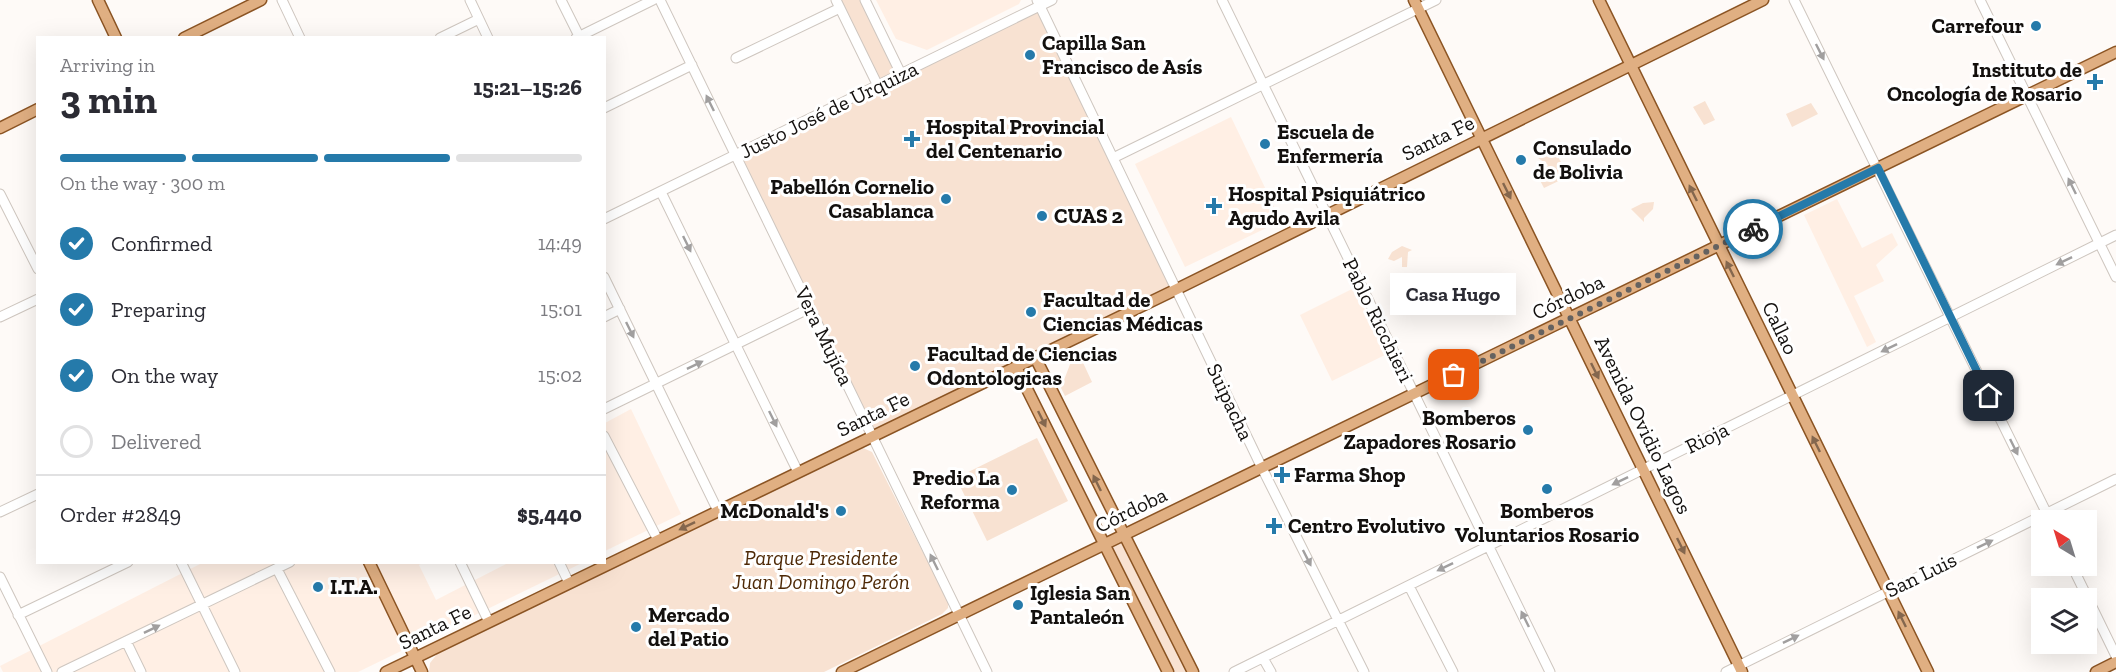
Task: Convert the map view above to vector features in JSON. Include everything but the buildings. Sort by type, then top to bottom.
[{"type":"main road","points":[[98,0],[115,36]]},
{"type":"main road","points":[[188,36],[261,0]]},
{"type":"main road","name":"Callao","points":[[1599,0],[1928,672]]},
{"type":"main road","name":"Santa Fe","points":[[386,672],[1177,289],[1763,0]]},
{"type":"main road","name":"Avenida Ovidio Lagos","points":[[1416,4],[1741,669]]},
{"type":"main road","name":"Córdoba","points":[[842,672],[2116,52]]},
{"type":"main road","points":[[0,128],[36,110]]},
{"type":"main road","points":[[1035,357],[1193,672]]},
{"type":"main road","points":[[1016,367],[1168,672]]},
{"type":"main road","points":[[370,564],[422,672]]},
{"type":"main road","points":[[2096,672],[2116,662]]},
{"type":"street","points":[[282,0],[299,36]]},
{"type":"street","points":[[470,0],[487,36]]},
{"type":"street","points":[[561,0],[577,36]]},
{"type":"street","points":[[579,36],[652,0]]},
{"type":"street","name":"Vera Mujíca","points":[[660,0],[987,672]]},
{"type":"street","points":[[865,0],[902,74]]},
{"type":"street","name":"Justo José de Urquiza","points":[[606,218],[878,86],[1038,3],[1052,0]]},
{"type":"street","name":"Pablo Ricchieri","points":[[1222,0],[1550,672]]},
{"type":"street","points":[[1113,158],[1263,84],[1416,4],[1436,0]]},
{"type":"street","points":[[1794,0],[2045,510]]},
{"type":"street","points":[[1980,0],[2116,277]]},
{"type":"street","name":"Suipacha","points":[[1038,3],[1262,468],[1364,672]]},
{"type":"street","points":[[736,57],[838,4],[878,86]]},
{"type":"street","points":[[444,36],[479,18]]},
{"type":"street","points":[[606,107],[692,65]]},
{"type":"street","points":[[661,192],[798,472]]},
{"type":"street","points":[[0,194],[36,265]]},
{"type":"street","name":"Rioja","points":[[1234,672],[2116,235]]},
{"type":"street","points":[[606,282],[718,511]]},
{"type":"street","points":[[0,318],[36,300]]},
{"type":"street","points":[[606,408],[810,308]]},
{"type":"street","points":[[606,315],[620,309]]},
{"type":"street","points":[[606,440],[658,540]]},
{"type":"street","name":"San Luis","points":[[2061,510],[2116,479]]},
{"type":"street","points":[[0,512],[36,495]]},
{"type":"street","name":"San Luis","points":[[1726,672],[1741,669],[1888,591],[2031,525]]},
{"type":"street","points":[[18,615],[124,564]]},
{"type":"street","points":[[182,564],[235,672]]},
{"type":"street","points":[[62,672],[286,564]]},
{"type":"street","points":[[461,564],[489,622]]},
{"type":"street","points":[[560,564],[569,583]]},
{"type":"street","points":[[277,569],[330,672]]},
{"type":"street","points":[[2077,576],[2116,656]]},
{"type":"street","points":[[0,577],[48,672]]},
{"type":"street","points":[[1409,585],[1453,672]]},
{"type":"street","points":[[126,641],[141,672]]},
{"type":"street","points":[[1263,658],[1270,672]]},
{"type":"shaded area","points":[[876,0],[1021,0],[1019,4],[927,50],[896,39]]},
{"type":"shaded area","name":"Hospital Psiquiátrico Agudo Avila","points":[[1231,117],[1281,221],[1185,267],[1135,164]]},
{"type":"shaded area","points":[[1837,199],[1862,248],[1892,233],[1898,245],[1876,265],[1884,281],[1854,296],[1876,342],[1867,347],[1804,215]]},
{"type":"shaded area","points":[[1354,288],[1387,354],[1332,381],[1300,315]]},
{"type":"shaded area","points":[[631,409],[681,514],[606,551],[606,422]]},
{"type":"shaded area","points":[[200,564],[420,564],[436,600],[506,564],[580,564],[358,672],[3,672],[0,666]]},
{"type":"green space","points":[[836,0],[865,0],[902,74],[1040,6],[1177,289],[872,436],[736,156],[878,86]]},
{"type":"green space","points":[[1705,101],[1715,120],[1704,125],[1693,107]]},
{"type":"green space","points":[[1811,103],[1818,114],[1792,127],[1786,114]]},
{"type":"green space","points":[[1554,150],[1569,176],[1544,188],[1535,171],[1542,172],[1548,165],[1538,158]]},
{"type":"green space","points":[[1654,202],[1653,209],[1644,218],[1644,222],[1631,209],[1643,203]]},
{"type":"green space","points":[[1402,246],[1412,250],[1408,252],[1407,267],[1402,267],[1402,257],[1394,261],[1388,259],[1392,252]]},
{"type":"green space","points":[[1079,354],[1092,382],[1065,396],[1061,388],[1072,359]]},
{"type":"green space","name":"Predio La Reforma","points":[[1037,438],[1068,501],[987,541],[956,478]]},
{"type":"green space","name":"Parque Presidente Juan Domingo Perón","points":[[861,447],[872,452],[948,602],[948,608],[942,614],[824,672],[429,672],[430,663],[438,653]]},
{"type":"green space","points":[[1123,535],[1193,672],[1168,672],[1104,545]]},
{"type":"way so far","points":[[1454,375],[1753,229]]},
{"type":"place","name":"Carrefour","points":[[2036,26]]},
{"type":"place","name":"Capilla San Francisco de Asís","points":[[1030,55]]},
{"type":"place","name":"Instituto de Oncología de Rosario","points":[[2095,82]]},
{"type":"place","name":"Hospital Provincial del Centenario","points":[[912,139]]},
{"type":"place","name":"Escuela de Enfermería","points":[[1265,144]]},
{"type":"place","name":"Consulado de Bolivia","points":[[1521,160]]},
{"type":"place","name":"Pabellón Cornelio Casablanca","points":[[946,199]]},
{"type":"place","name":"Hospital Psiquiátrico Agudo Avila","points":[[1214,206]]},
{"type":"place","name":"CUAS 2","points":[[1042,216]]},
{"type":"place","name":"Facultad de Ciencias Médicas","points":[[1031,312]]},
{"type":"place","name":"Facultad de Ciencias Odontologicas","points":[[915,366]]},
{"type":"place","name":"Casa Hugo","points":[[1454,375]]},
{"type":"place","name":"Bomberos Zapadores Rosario","points":[[1528,430]]},
{"type":"place","name":"Farma Shop","points":[[1282,475]]},
{"type":"place","name":"Bomberos Voluntarios Rosario","points":[[1547,489]]},
{"type":"place","name":"Predio La Reforma","points":[[1012,490]]},
{"type":"place","name":"McDonald's","points":[[841,511]]},
{"type":"place","name":"Centro Evolutivo","points":[[1274,526]]},
{"type":"place","name":"I.T.A.","points":[[318,587]]},
{"type":"place","name":"Iglesia San Pantaleón","points":[[1018,605]]},
{"type":"place","name":"Mercado del Patio","points":[[636,627]]},
{"type":"route","points":[[1753,229],[1878,168],[1989,396]]}]
